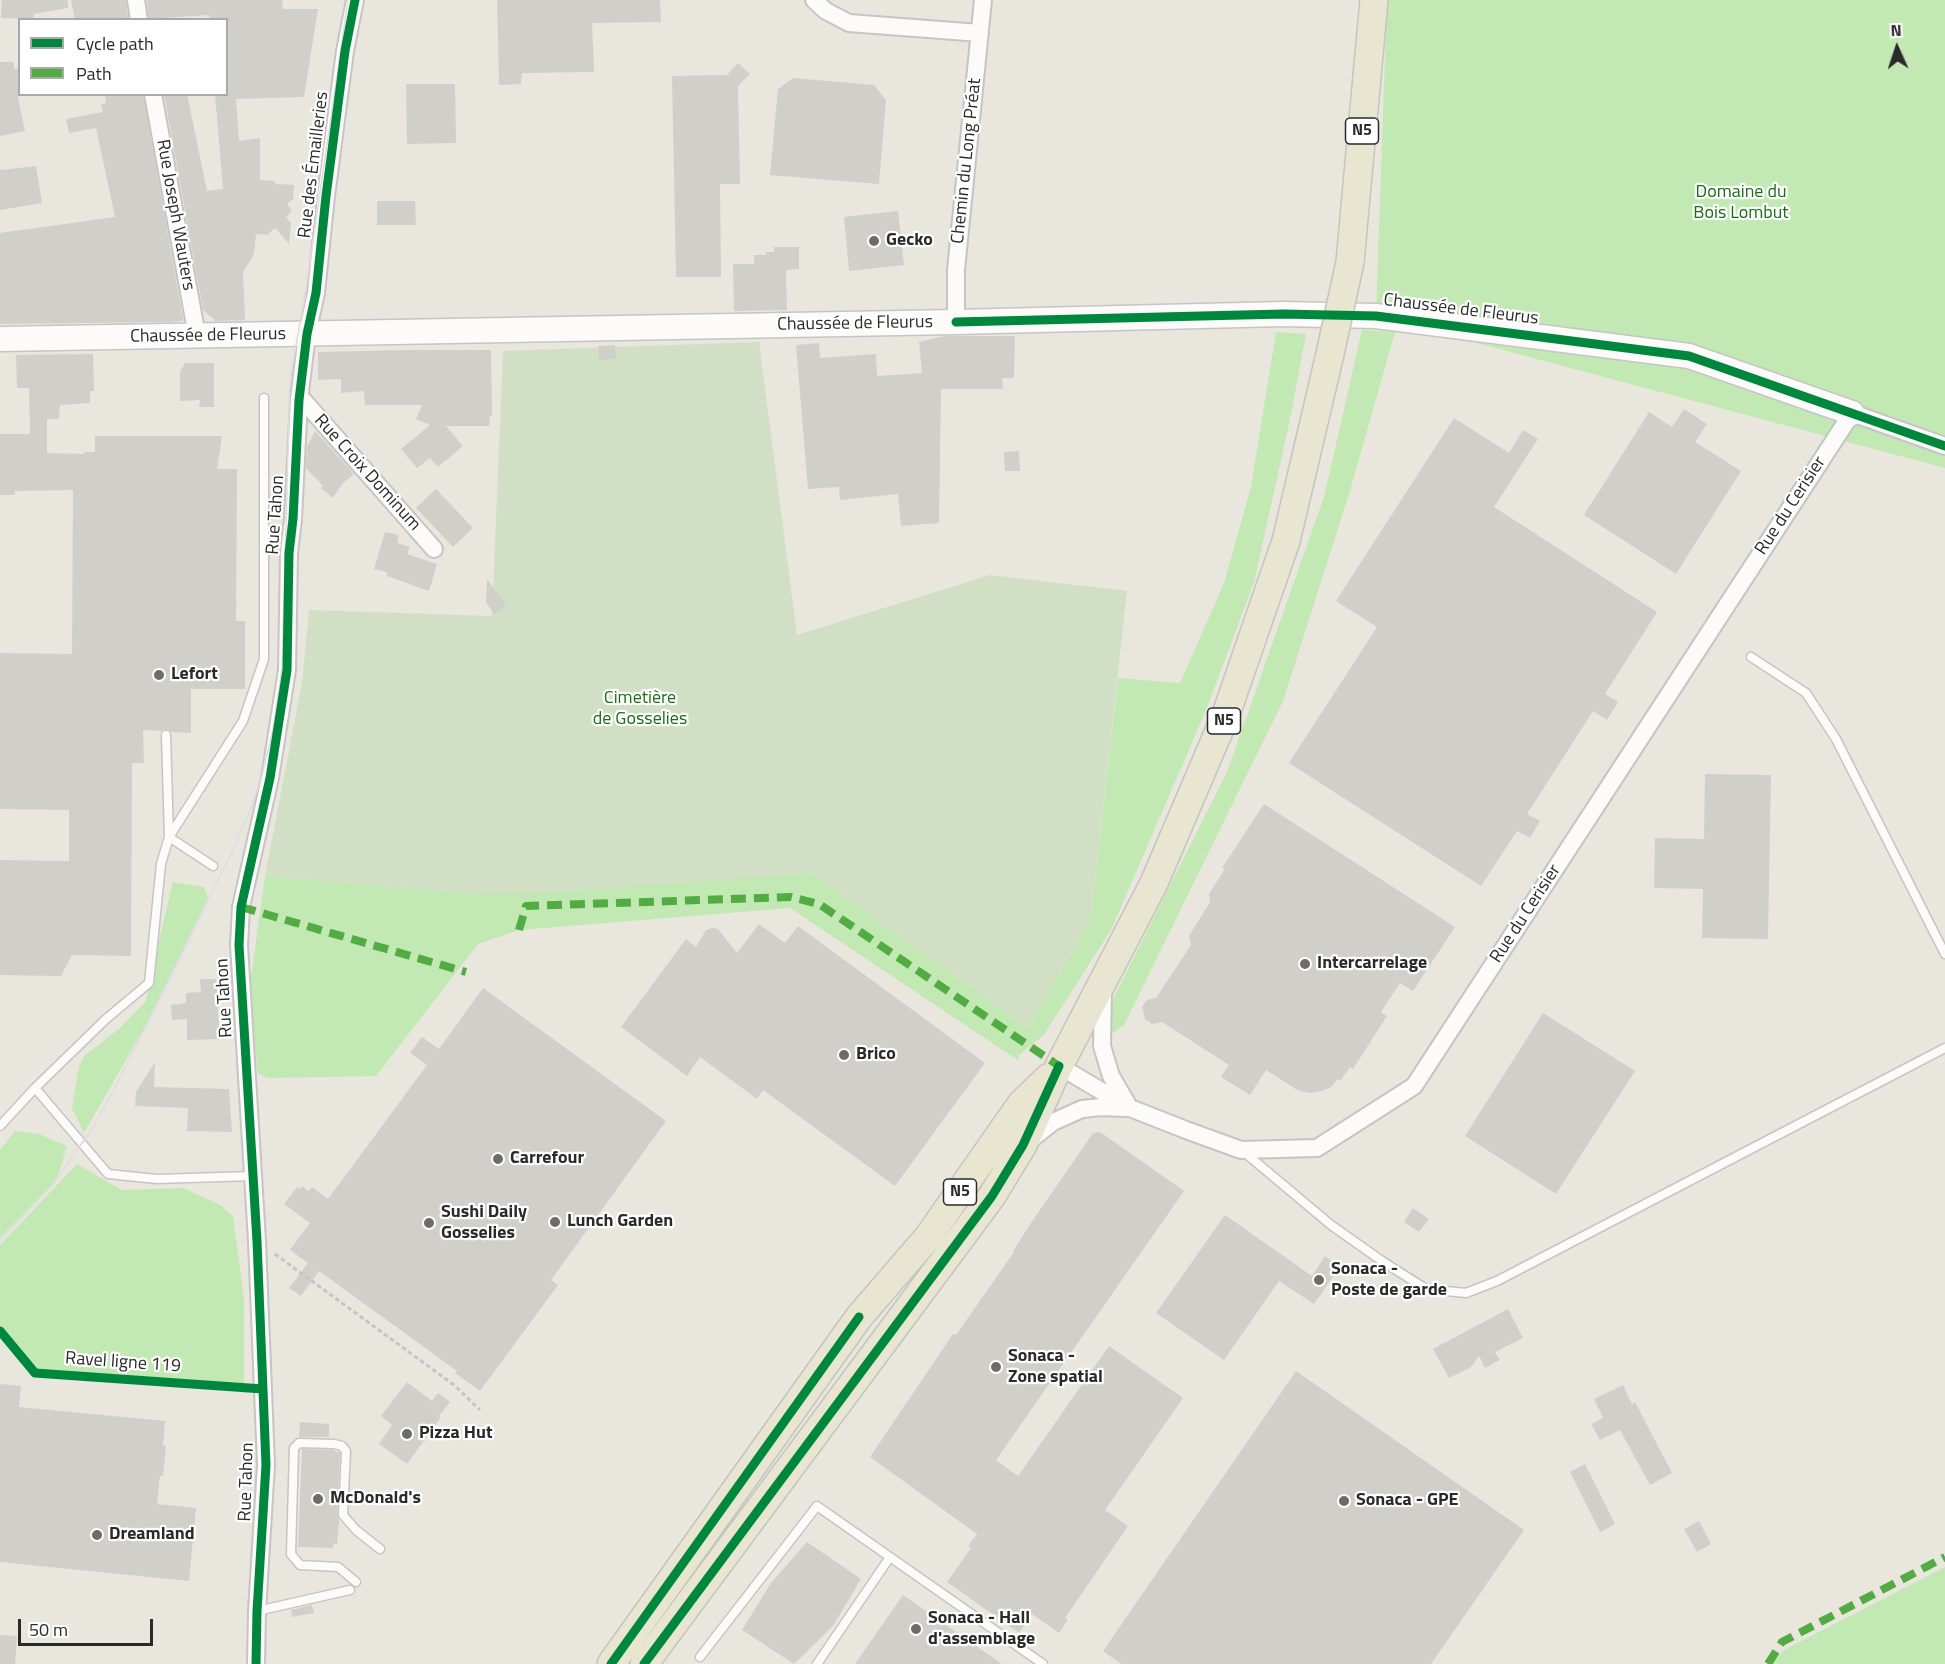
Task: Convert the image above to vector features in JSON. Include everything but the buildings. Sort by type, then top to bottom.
[{"type":"main road","name":"N5","points":[[644,1664],[992,1196],[1023,1145],[1059,1066],[1154,883],[1225,717],[1286,541],[1350,262],[1374,0]]},
{"type":"main road","name":"Chaussée de Fleurus","points":[[0,339],[1272,315],[1376,316],[1689,356],[1852,413]]},
{"type":"main road","name":"N5","points":[[611,1664],[859,1317],[928,1237],[1021,1104],[1059,1066]]},
{"type":"street","points":[[136,0],[139,18]]},
{"type":"street","name":"Rue des Émailleries","points":[[307,334],[316,293],[345,51],[355,0]]},
{"type":"street","points":[[814,0],[826,11],[849,23],[980,33]]},
{"type":"street","name":"Chemin du Long Préat","points":[[956,322],[956,270],[983,0]]},
{"type":"street","name":"Rue Joseph Wauters","points":[[153,96],[196,336]]},
{"type":"street","name":"Rue Tahon","points":[[256,1664],[266,1465],[257,1241],[239,945],[241,907],[270,778],[287,670],[289,553],[294,519],[299,400],[307,334]]},
{"type":"street","name":"Rue Croix Dominum","points":[[299,400],[303,400],[434,549]]},
{"type":"street","name":"Chaussée de Fleurus","points":[[1852,413],[1945,446]]},
{"type":"street","name":"Rue du Cerisier","points":[[1059,1066],[1130,1108],[1241,1150],[1317,1148],[1414,1086],[1852,413]]},
{"type":"street","points":[[1103,982],[1102,1046],[1111,1076],[1130,1108]]},
{"type":"street","points":[[1023,1145],[1053,1122],[1082,1109],[1130,1108]]},
{"type":"lane","points":[[0,1126],[35,1088],[106,1019],[149,983],[161,864],[169,837],[243,721],[264,659],[264,398]]},
{"type":"lane","points":[[1751,657],[1806,693],[1836,739],[1945,954]]},
{"type":"lane","points":[[166,735],[169,837]]},
{"type":"lane","points":[[169,837],[213,866]]},
{"type":"lane","points":[[1241,1150],[1331,1225],[1426,1289],[1466,1293],[1497,1281],[1945,1048]]},
{"type":"lane","points":[[35,1088],[108,1174],[157,1179],[253,1176]]},
{"type":"lane","points":[[356,1582],[338,1567],[300,1565],[291,1554],[294,1448],[299,1443],[334,1444],[342,1446],[346,1451],[343,1515],[356,1530],[380,1548]]},
{"type":"lane","points":[[699,1657],[817,1506],[1042,1664]]},
{"type":"lane","points":[[817,1664],[890,1557]]},
{"type":"lane","points":[[257,1611],[350,1590]]},
{"type":"path","points":[[257,1241],[454,1385],[480,1410]]},
{"type":"green space","name":"Domaine du Bois Lombut","points":[[1387,0],[1945,0],[1945,468],[1376,316]]},
{"type":"green space","points":[[1362,330],[1395,332],[1349,494],[1283,701],[1124,1025],[1111,1034],[1102,1021],[1227,772],[1324,497]]},
{"type":"green space","points":[[1276,332],[1306,334],[1289,424],[1254,582],[1206,710],[1111,930],[1043,1036],[1019,1055],[1019,1061],[790,908],[519,930],[478,944],[376,1076],[268,1078],[258,1074],[249,992],[265,876],[480,894],[812,873],[1028,1028],[1091,918],[1118,678],[1180,683],[1224,583],[1251,487]]},
{"type":"green space","name":"Cimetière de Gosselies","points":[[759,342],[797,635],[990,575],[1127,591],[1091,918],[1028,1028],[812,873],[544,893],[480,894],[265,876],[302,683],[309,610],[492,616],[503,351]]},
{"type":"green space","points":[[173,882],[204,887],[208,899],[146,1025],[84,1133],[72,1108],[79,1066],[85,1055],[119,1029],[146,1001]]},
{"type":"green space","points":[[15,1131],[39,1134],[67,1146],[57,1179],[0,1238],[0,1150]]},
{"type":"green space","points":[[77,1164],[122,1190],[183,1188],[220,1205],[233,1216],[244,1299],[244,1388],[35,1373],[0,1331],[0,1245]]},
{"type":"green space","points":[[1945,1567],[1945,1664],[1772,1664],[1784,1650]]},
{"type":"tram line","points":[[0,1241],[54,1183],[92,1129],[117,1084],[225,867],[261,779],[273,730],[282,668],[290,378],[305,296],[348,0]]},
{"type":"marked path","points":[[519,930],[526,906],[791,897],[819,904],[1059,1066]]},
{"type":"marked path","points":[[241,907],[466,972]]},
{"type":"marked path","points":[[1768,1664],[1782,1642],[1945,1557]]},
{"type":"cycle path","points":[[256,1664],[266,1465],[257,1241],[239,945],[241,907],[270,778],[287,670],[289,553],[299,400],[307,334],[316,293],[345,51],[355,0]]},
{"type":"cycle path","points":[[956,322],[1283,314],[1376,316],[1689,356],[1945,446]]},
{"type":"cycle path","points":[[644,1664],[992,1196],[1023,1145],[1059,1066]]},
{"type":"cycle path","points":[[611,1664],[859,1317]]},
{"type":"cycle path","name":"Ravel ligne 119","points":[[0,1331],[35,1373],[263,1389]]},
{"type":"place","name":"Gecko","points":[[874,241]]},
{"type":"place","name":"Lefort","points":[[159,675]]},
{"type":"place","name":"Intercarrelage","points":[[1305,964]]},
{"type":"place","name":"Brico","points":[[844,1055]]},
{"type":"place","name":"Carrefour","points":[[498,1159]]},
{"type":"place","name":"Lunch Garden","points":[[555,1222]]},
{"type":"place","name":"Sushi Daily Gosselies","points":[[429,1223]]},
{"type":"place","name":"Sonaca - Poste de garde","points":[[1319,1280]]},
{"type":"place","name":"Sonaca - Zone spatial","points":[[996,1367]]},
{"type":"place","name":"Pizza Hut","points":[[407,1434]]},
{"type":"place","name":"McDonald's","points":[[318,1499]]},
{"type":"place","name":"Sonaca - GPE","points":[[1344,1501]]},
{"type":"place","name":"Dreamland","points":[[97,1535]]},
{"type":"place","name":"Sonaca - Hall d'assemblage","points":[[916,1629]]}]
